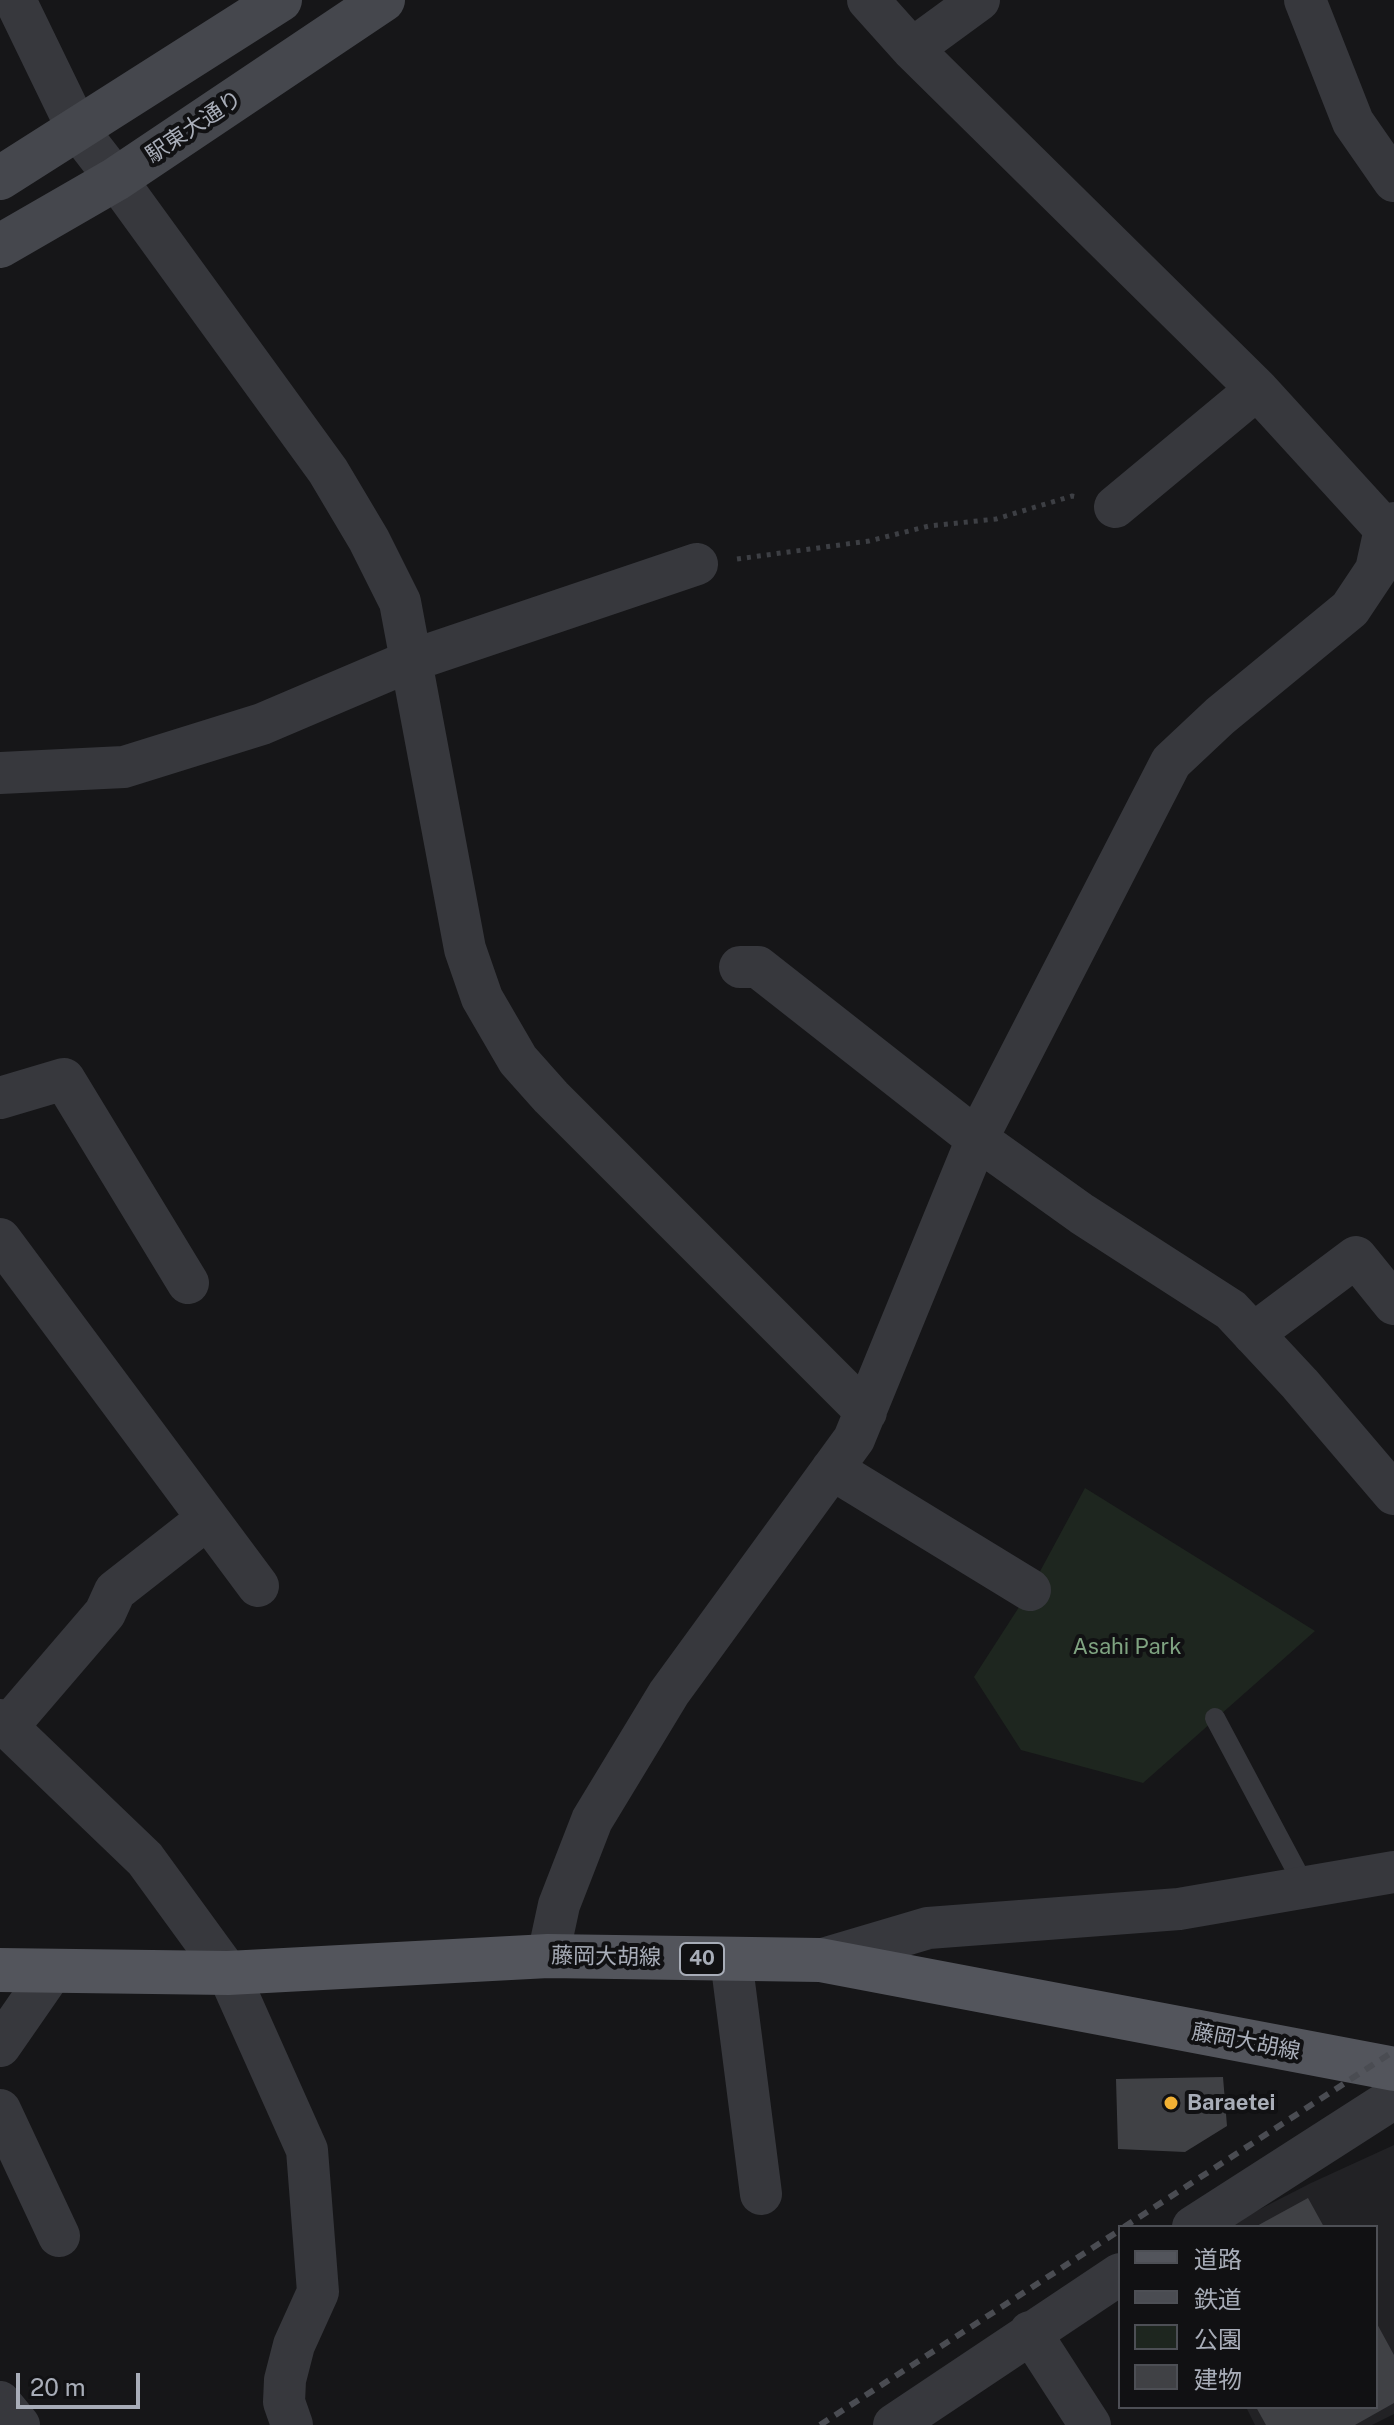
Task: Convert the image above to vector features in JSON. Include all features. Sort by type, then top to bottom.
[{"type":"main road","name":"藤岡大胡線","points":[[0,1970],[228,1973],[548,1956],[820,1960],[1394,2069]]},
{"type":"street","points":[[15,0],[78,130],[328,471],[369,540],[400,602],[465,949],[482,998],[518,1060],[551,1097],[866,1412]]},
{"type":"street","points":[[0,178],[280,0]]},
{"type":"street","name":"駅東大通り","points":[[0,246],[116,179],[383,0]]},
{"type":"street","points":[[548,1956],[559,1905],[592,1820],[669,1693],[854,1439],[977,1139],[1171,762],[1220,716],[1385,578],[1390,526],[1257,389],[912,49],[868,0]]},
{"type":"street","points":[[912,49],[979,0]]},
{"type":"street","points":[[1305,0],[1353,122],[1394,181]]},
{"type":"street","points":[[1115,507],[1257,389]]},
{"type":"street","points":[[0,773],[124,767],[262,724],[410,661],[697,564]]},
{"type":"street","points":[[740,967],[758,967],[977,1139],[1082,1214],[1231,1310],[1300,1384],[1394,1494]]},
{"type":"street","points":[[0,1098],[64,1079],[188,1283]]},
{"type":"street","points":[[0,1239],[258,1586]]},
{"type":"street","points":[[1253,1334],[1356,1257],[1394,1304]]},
{"type":"street","points":[[832,1469],[1030,1590]]},
{"type":"street","points":[[207,1519],[115,1591],[105,1613],[4,1723],[145,1859],[228,1973],[307,2150],[318,2292],[294,2345],[285,2380],[284,2402],[292,2425]]},
{"type":"street","points":[[820,1960],[928,1928],[1179,1909],[1394,1872]]},
{"type":"street","points":[[731,1959],[761,2194]]},
{"type":"street","points":[[0,2046],[52,1971]]},
{"type":"street","points":[[1196,2225],[1394,2098]]},
{"type":"street","points":[[0,2110],[59,2236]]},
{"type":"street","points":[[894,2425],[1118,2275]]},
{"type":"street","points":[[1030,2332],[1090,2425]]},
{"type":"street","points":[[0,2402],[19,2425]]},
{"type":"lane","points":[[1215,1718],[1305,1887]]},
{"type":"path","points":[[697,564],[869,541],[929,526],[996,519],[1072,496],[1115,507]]},
{"type":"shaded area","points":[[1394,2145],[1394,2414],[1372,2425],[1255,2425],[1247,2409],[1378,2409],[1378,2225],[1229,2225]]},
{"type":"green space","name":"Asahi Park","points":[[1085,1488],[1315,1631],[1143,1783],[1021,1750],[974,1677],[1030,1590]]},
{"type":"building","name":"Baraetei","points":[[1223,2077],[1227,2126],[1185,2152],[1118,2149],[1116,2079]]},
{"type":"building","points":[[1308,2198],[1323,2225],[1259,2225]]},
{"type":"building","points":[[1378,2326],[1394,2355],[1394,2403],[1355,2425],[1266,2425],[1257,2409],[1378,2409]]},
{"type":"railway","points":[[1127,2225],[1394,2051]]},
{"type":"railway","points":[[820,2425],[1118,2231]]},
{"type":"place","name":"Baraetei","points":[[1171,2103]]}]
